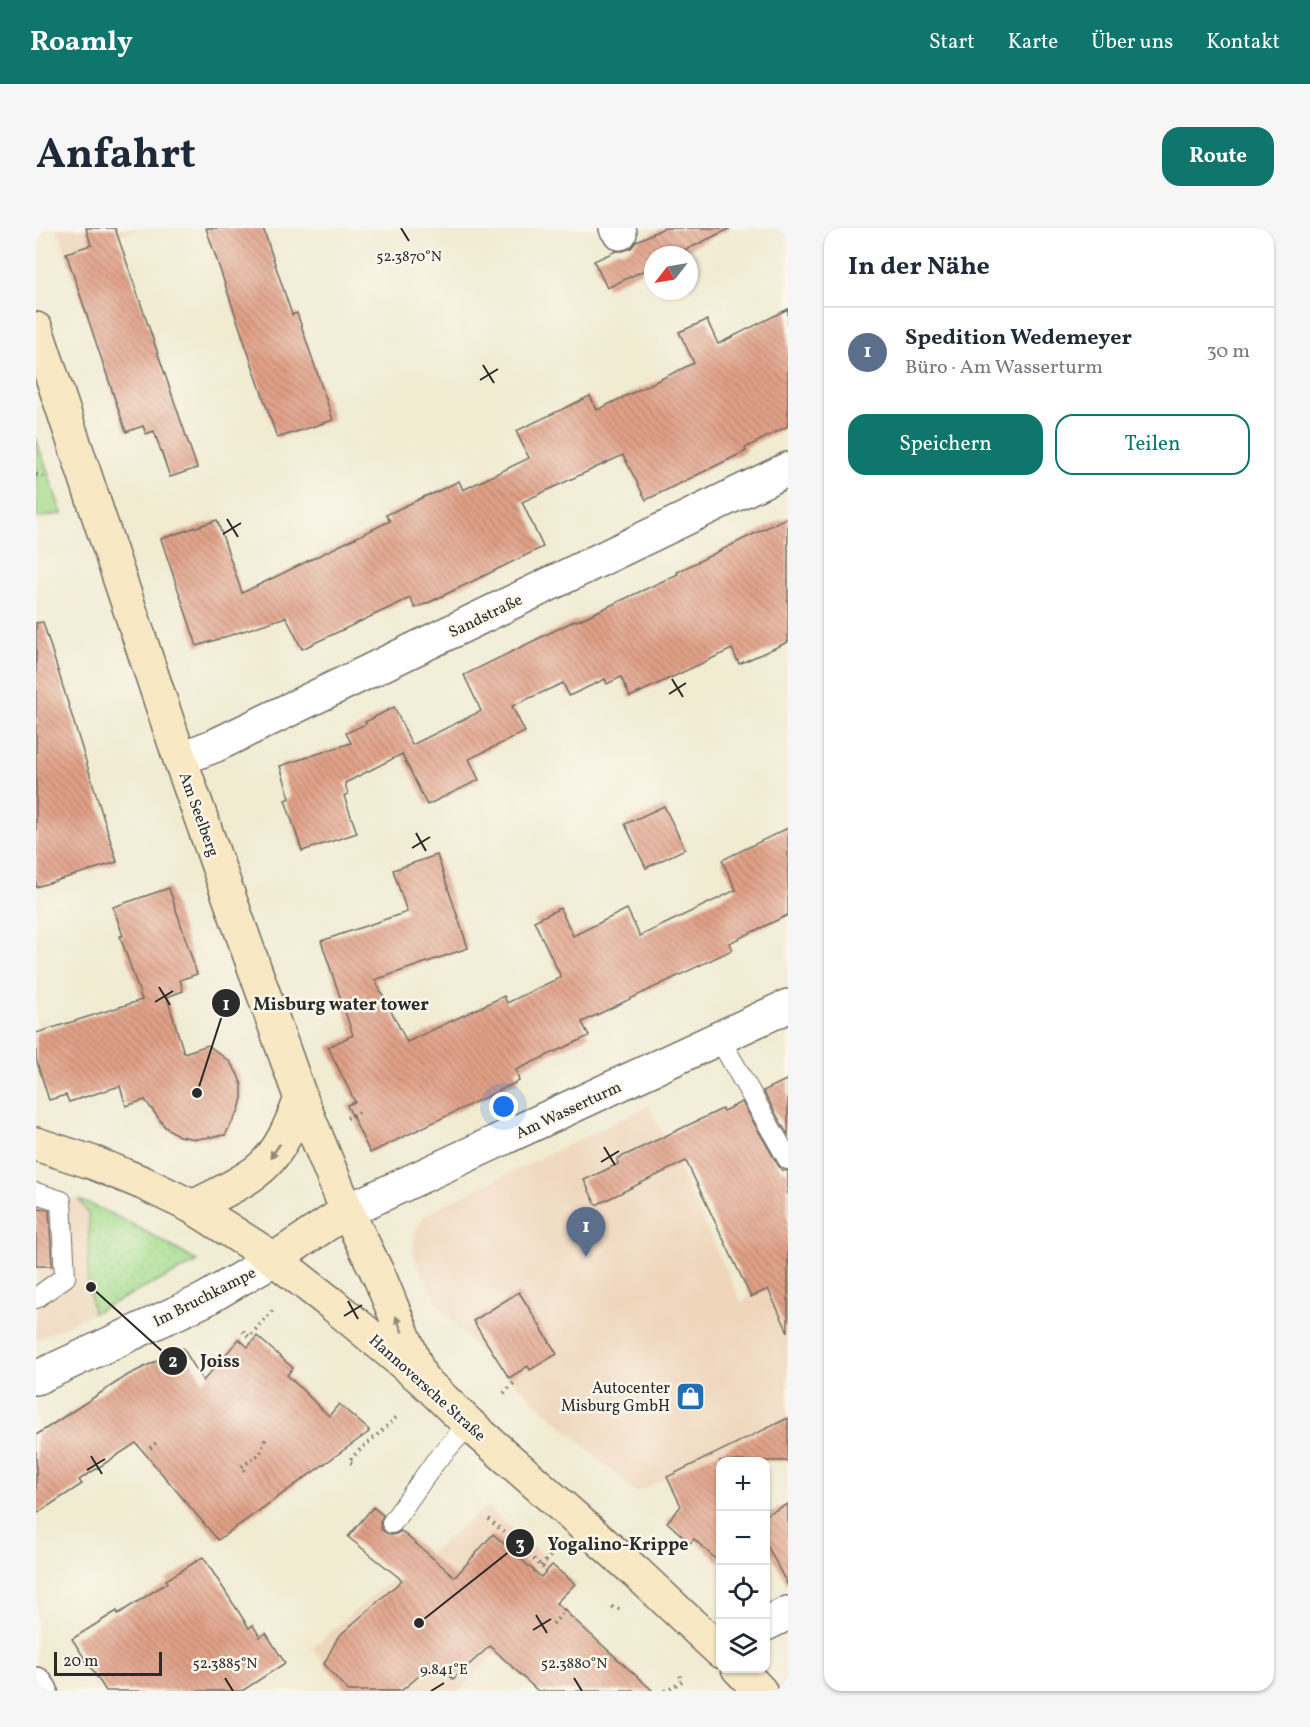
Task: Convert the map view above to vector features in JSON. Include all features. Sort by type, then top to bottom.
[{"type":"street","name":"Am Seelberg","points":[[36,330],[180,759],[301,1099],[347,1211],[380,1278],[421,1378]]},
{"type":"street","name":"Sandstraße","points":[[180,759],[216,745],[788,469]]},
{"type":"street","name":"Am Wasserturm","points":[[347,1211],[788,1006]]},
{"type":"street","points":[[193,1207],[252,1175],[266,1164],[287,1133],[301,1099]]},
{"type":"street","name":"Hannoversche Straße","points":[[36,1144],[94,1163],[193,1207],[274,1259],[421,1378],[469,1424],[716,1646]]},
{"type":"street","points":[[274,1259],[347,1211]]},
{"type":"street","name":"Im Bruchkampe","points":[[36,1378],[204,1300],[274,1259]]},
{"type":"street","points":[[770,1622],[788,1613]]},
{"type":"street","name":"Hannoversche Straße","points":[[743,1673],[760,1691]]},
{"type":"street","points":[[36,1684],[41,1691]]},
{"type":"lane","points":[[719,1038],[788,1159]]},
{"type":"lane","points":[[36,1193],[61,1201],[64,1276],[36,1298]]},
{"type":"lane","points":[[392,1524],[435,1462],[469,1424]]},
{"type":"path","points":[[343,1120],[360,1112]]},
{"type":"path","points":[[244,1344],[274,1308]]},
{"type":"path","points":[[243,1331],[249,1337]]},
{"type":"path","points":[[504,1393],[514,1383]]},
{"type":"path","points":[[352,1462],[349,1461],[355,1454],[398,1415]]},
{"type":"path","points":[[244,1471],[241,1467],[260,1454],[266,1437]]},
{"type":"path","points":[[150,1448],[156,1443]]},
{"type":"path","points":[[489,1519],[547,1571]]},
{"type":"path","points":[[512,1550],[517,1545]]},
{"type":"path","points":[[541,1566],[552,1554]]},
{"type":"path","points":[[553,1624],[567,1607]]},
{"type":"path","points":[[665,1691],[682,1681],[680,1675]]},
{"type":"shaded area","points":[[57,228],[140,228],[66,253]]},
{"type":"shaded area","points":[[649,1106],[741,1302],[788,1279],[788,1418],[636,1493],[467,1339],[444,1311],[430,1288],[419,1268],[413,1248],[416,1229],[424,1217],[437,1208]]},
{"type":"shaded area","points":[[36,1185],[104,1210],[198,1262],[36,1340]]},
{"type":"shaded area","points":[[487,1505],[575,1584],[501,1649],[458,1691],[348,1691],[312,1648],[412,1562],[425,1558]]},
{"type":"green space","points":[[36,438],[62,514],[36,518]]},
{"type":"green space","points":[[79,1200],[154,1236],[198,1262],[93,1313],[88,1279],[89,1220],[88,1213]]},
{"type":"building","points":[[86,228],[115,228],[197,468],[170,477],[154,431],[146,434],[143,426],[126,432],[66,253],[91,245]]},
{"type":"building","points":[[206,228],[263,228],[292,315],[297,313],[333,420],[277,438]]},
{"type":"building","points":[[664,228],[731,228],[694,246],[644,246],[644,270],[607,288],[594,261],[616,251],[631,248],[637,241]]},
{"type":"building","points":[[788,309],[788,426],[745,448],[746,451],[646,500],[623,455],[522,502],[543,547],[430,602],[415,608],[410,598],[302,649],[286,617],[197,646],[161,539],[217,520],[242,593],[390,521],[386,515],[430,494],[459,481],[463,490],[529,458],[516,431],[590,396],[597,410],[694,363],[679,332],[707,320],[718,344]]},
{"type":"building","points":[[788,517],[788,642],[739,664],[732,649],[630,697],[621,677],[607,684],[605,679],[569,696],[563,683],[512,706],[525,732],[469,759],[479,780],[427,805],[402,754],[345,783],[348,794],[344,796],[357,833],[302,851],[285,800],[290,798],[280,766],[351,743],[346,733],[394,707],[412,745],[481,711],[464,675],[576,620],[678,574],[677,572]]},
{"type":"building","points":[[43,622],[117,862],[36,887],[36,623]]},
{"type":"building","points":[[664,806],[685,849],[646,868],[625,824]]},
{"type":"building","points":[[788,828],[788,915],[729,943],[732,950],[582,1022],[589,1036],[516,1070],[519,1081],[370,1153],[347,1105],[355,1102],[328,1047],[353,1035],[321,941],[407,912],[393,870],[437,855],[468,948],[375,980],[407,1042],[504,996],[507,1003],[561,977],[534,921],[560,908],[573,936],[627,909],[640,936],[736,890],[722,860]]},
{"type":"building","points":[[169,888],[197,974],[180,980],[183,991],[167,997],[184,1053],[208,1045],[230,1062],[242,1085],[239,1110],[225,1135],[196,1139],[179,1136],[165,1127],[145,1100],[126,1106],[120,1086],[69,1102],[66,1095],[49,1100],[36,1059],[36,1033],[142,1000],[120,936],[123,936],[113,907]]},
{"type":"building","points":[[788,1079],[788,1135],[763,1091]]},
{"type":"building","points":[[742,1102],[778,1165],[782,1170],[788,1171],[788,1332],[768,1289],[751,1297],[686,1161],[596,1205],[584,1180],[618,1164],[617,1159],[722,1109],[723,1111]]},
{"type":"building","points":[[36,1209],[49,1210],[52,1266],[36,1266]]},
{"type":"building","points":[[519,1292],[557,1354],[530,1370],[528,1366],[509,1378],[473,1321]]},
{"type":"building","points":[[257,1336],[293,1368],[287,1375],[329,1416],[339,1404],[369,1432],[218,1540],[136,1443],[79,1480],[82,1484],[36,1514],[36,1435],[128,1375],[183,1348],[203,1381],[239,1339],[248,1347]]},
{"type":"building","points":[[788,1418],[788,1461],[770,1461],[770,1457],[716,1457],[716,1559],[694,1539],[690,1543],[667,1522],[681,1506],[667,1477]]},
{"type":"building","points":[[788,1504],[788,1586],[770,1551],[770,1513]]},
{"type":"building","points":[[373,1507],[383,1515],[380,1522],[381,1529],[392,1535],[401,1531],[455,1577],[493,1534],[541,1577],[552,1565],[575,1584],[556,1603],[653,1691],[538,1691],[490,1646],[453,1679],[436,1662],[401,1691],[348,1691],[324,1664],[338,1637],[402,1580],[348,1537]]},
{"type":"building","points":[[203,1557],[249,1628],[253,1625],[260,1637],[266,1633],[285,1663],[242,1691],[106,1691],[72,1639],[117,1611],[118,1614]]},
{"type":"place","name":"Misburg water tower","points":[[197,1093]]},
{"type":"place","name":"Spedition Wedemeyer","points":[[586,1257]]},
{"type":"place","name":"Joiss","points":[[91,1287]]},
{"type":"place","name":"Autocenter Misburg GmbH","points":[[691,1396]]},
{"type":"place","name":"Yogalino-Krippe","points":[[419,1623]]}]
